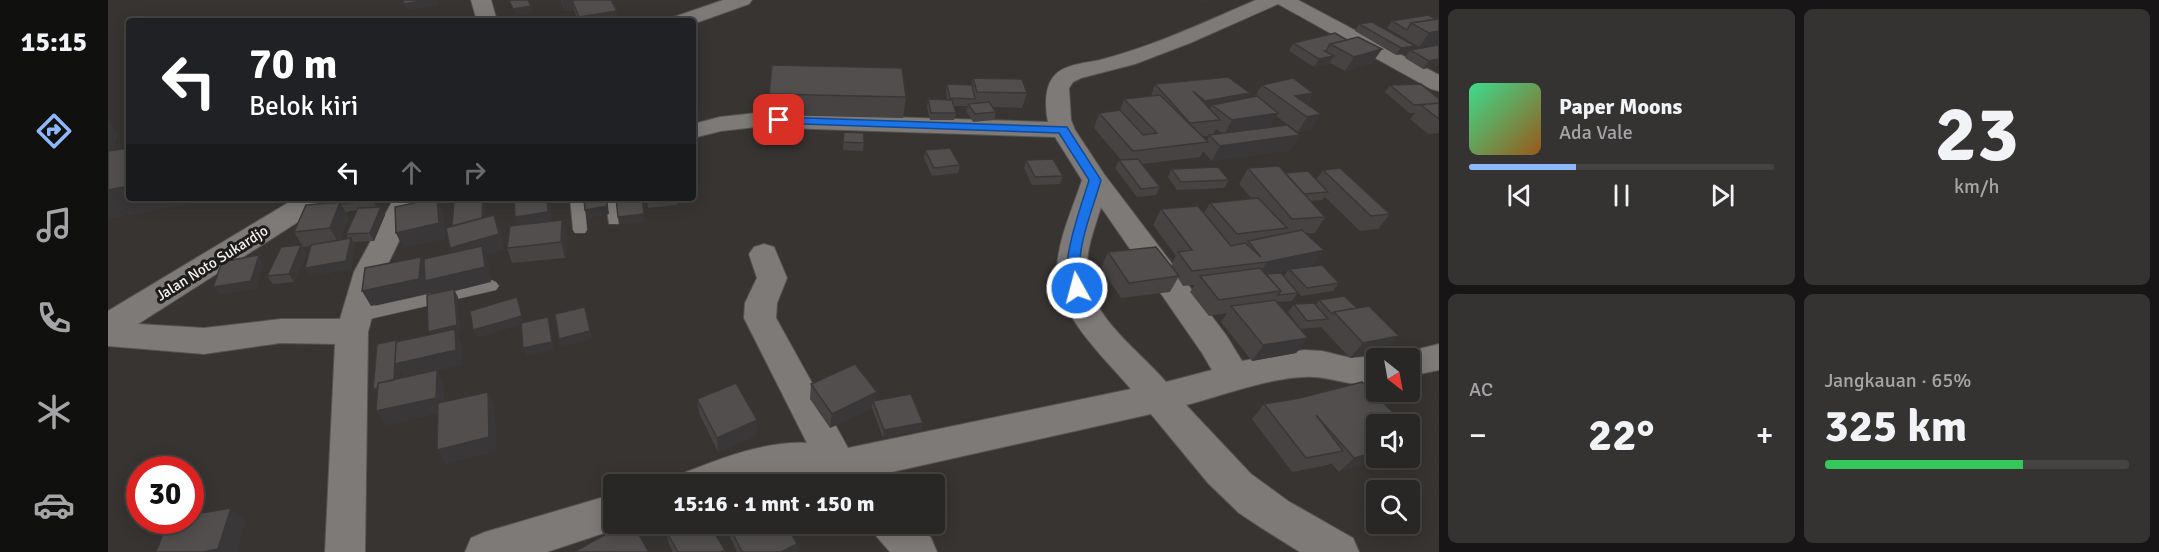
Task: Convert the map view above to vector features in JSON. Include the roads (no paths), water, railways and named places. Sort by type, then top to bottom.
[{"type":"street","points":[[481,0],[486,18]]},
{"type":"street","points":[[690,18],[742,0]]},
{"type":"street","points":[[1233,376],[1207,335],[1095,180],[1063,130],[1059,120],[1058,88],[1064,78],[1073,72],[1127,59],[1183,39],[1272,0]]},
{"type":"street","points":[[1284,0],[1439,84]]},
{"type":"street","points":[[696,130],[720,124],[756,120],[1063,130]]},
{"type":"street","points":[[1095,180],[1073,258],[1073,276],[1080,300],[1100,333],[1225,474],[1253,500],[1339,552]]},
{"type":"street","name":"Jalan Noto Sukardjo","points":[[108,327],[311,201]]},
{"type":"street","points":[[345,552],[348,401],[354,324],[369,272],[405,201]]},
{"type":"street","points":[[764,254],[772,278],[761,303],[760,318],[846,474]]},
{"type":"street","points":[[108,334],[204,341],[354,324]]},
{"type":"street","points":[[1420,361],[1439,357]]},
{"type":"street","points":[[855,474],[1218,383],[1233,376],[1310,363],[1328,365],[1348,372],[1366,373]]},
{"type":"street","points":[[729,474],[769,461],[806,459],[842,474]]},
{"type":"street","points":[[485,552],[550,542],[603,517]]},
{"type":"street","points":[[900,534],[917,552]]},
{"type":"lane","points":[[577,201],[580,230]]},
{"type":"lane","points":[[612,201],[614,221]]},
{"type":"lane","points":[[354,324],[491,286]]}]
